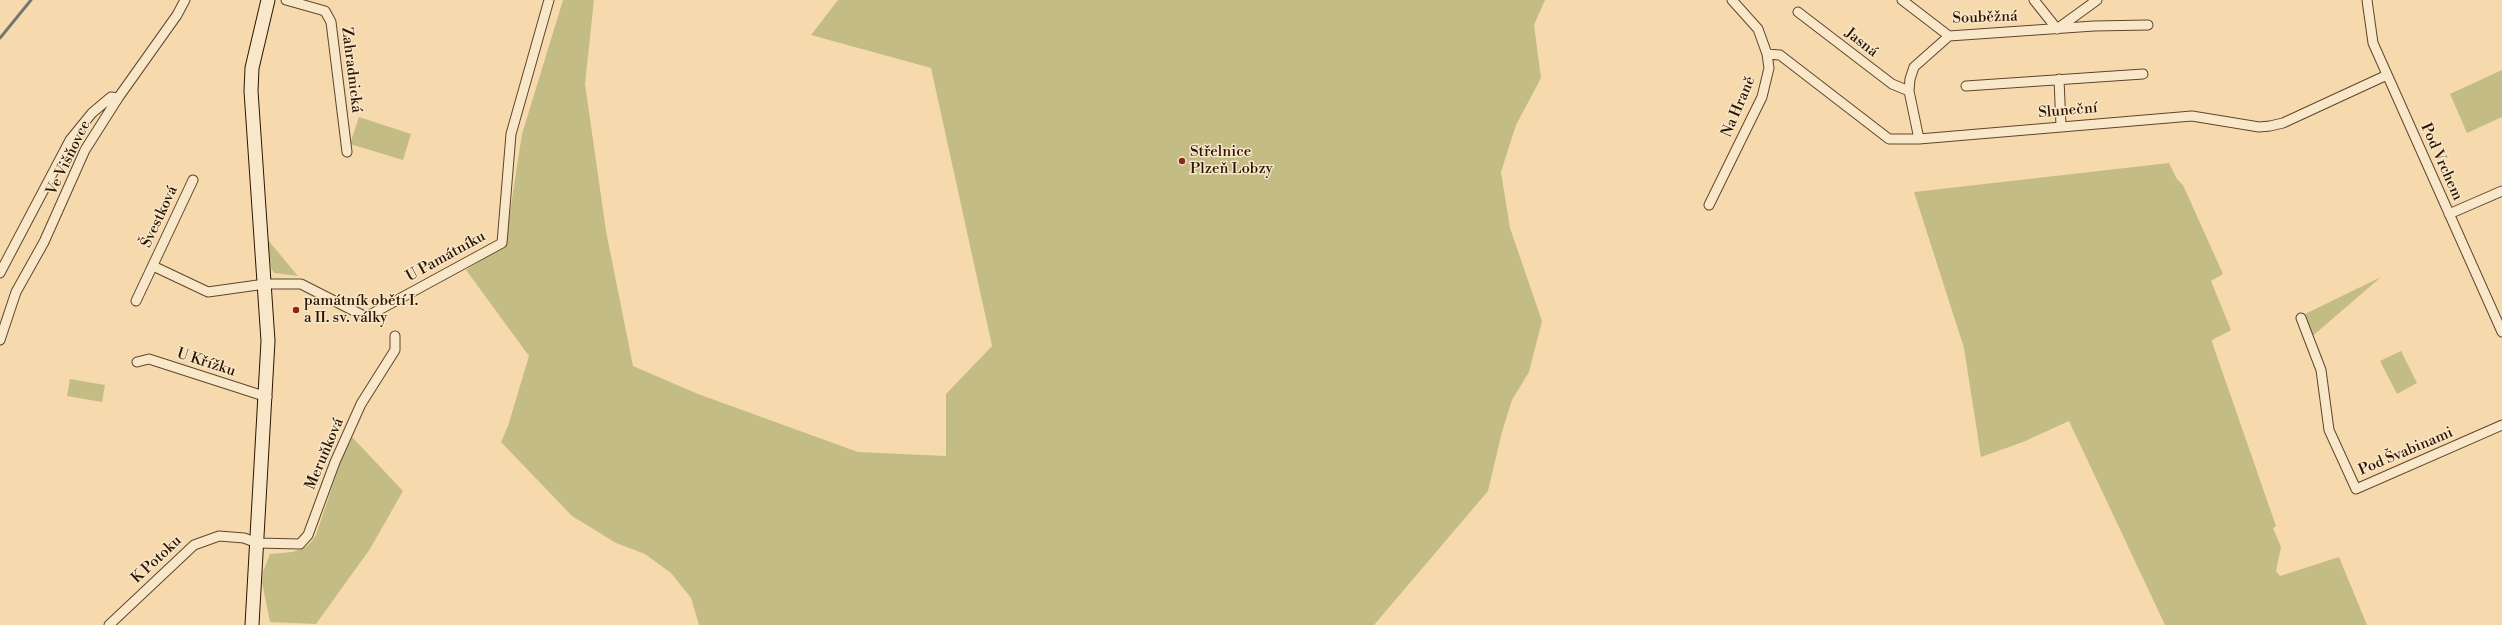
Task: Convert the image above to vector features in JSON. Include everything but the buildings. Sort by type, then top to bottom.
[{"type":"street","name":"Ve Višňovce","points":[[0,340],[16,292],[44,242],[85,150],[118,98],[177,16],[185,0]]},
{"type":"street","points":[[252,625],[268,341],[251,91],[252,68],[268,0]]},
{"type":"street","name":"Zahradnická","points":[[286,0],[325,11],[331,22],[347,152]]},
{"type":"street","name":"U Památníku","points":[[265,284],[301,284],[366,317],[502,243],[511,134],[549,0]]},
{"type":"street","name":"Na Hraně","points":[[1709,205],[1762,97],[1769,68],[1767,54],[1758,29],[1732,0]]},
{"type":"street","name":"Souběžná","points":[[1902,0],[1949,36],[2148,25]]},
{"type":"street","points":[[2034,0],[2057,29],[2097,0]]},
{"type":"street","name":"Pod Vrchem","points":[[2367,0],[2373,43],[2502,332]]},
{"type":"street","name":"Jasná","points":[[1798,12],[1892,84],[1909,91]]},
{"type":"street","points":[[1919,139],[1909,91],[1914,67],[1949,36]]},
{"type":"street","name":"Sluneční","points":[[1767,54],[1780,55],[1889,139],[1919,139],[2192,116],[2259,127],[2270,126],[2283,123],[2387,74]]},
{"type":"street","points":[[1966,86],[2143,74]]},
{"type":"street","points":[[2059,79],[2061,126]]},
{"type":"street","points":[[0,273],[70,140],[92,113],[111,97],[118,98]]},
{"type":"street","name":"Švestková","points":[[136,301],[193,180]]},
{"type":"street","points":[[2449,214],[2502,191]]},
{"type":"street","name":"Švestková","points":[[153,266],[208,292],[265,284]]},
{"type":"street","name":"Pod Švabinami","points":[[2301,318],[2321,370],[2329,430],[2356,489],[2502,426]]},
{"type":"street","name":"Meruňková","points":[[257,543],[300,544],[308,535],[335,462],[361,404],[395,350],[395,336]]},
{"type":"street","name":"U Křížku","points":[[137,362],[149,359],[266,397]]},
{"type":"street","name":"K Potoku","points":[[109,625],[194,545],[219,536],[244,538],[257,543]]},
{"type":"shaded area","points":[[563,0],[594,0],[585,84],[606,231],[633,366],[698,394],[858,452],[946,456],[946,394],[992,346],[931,68],[811,35],[838,0],[1545,0],[1534,25],[1541,78],[1516,125],[1501,172],[1510,228],[1542,321],[1529,372],[1512,400],[1502,432],[1488,491],[1374,625],[699,625],[691,598],[671,573],[645,554],[616,543],[572,516],[501,442],[508,426],[529,356],[466,270],[505,244],[522,134]]},
{"type":"shaded area","points":[[2502,70],[2502,117],[2467,133],[2450,94]]},
{"type":"shaded area","points":[[359,117],[411,134],[403,160],[350,144]]},
{"type":"shaded area","points":[[2169,163],[2177,179],[2183,185],[2223,274],[2211,281],[2231,330],[2212,340],[2212,342],[2276,526],[2273,528],[2281,547],[2276,571],[2280,576],[2339,557],[2367,625],[2165,625],[2069,421],[2023,442],[1981,457],[1964,348],[1914,192]]},
{"type":"shaded area","points":[[268,240],[298,276],[274,273],[271,268]]},
{"type":"shaded area","points":[[2381,277],[2309,339],[2303,315]]},
{"type":"shaded area","points":[[2401,351],[2417,383],[2397,394],[2380,361]]},
{"type":"shaded area","points":[[70,379],[105,385],[102,402],[67,396]]},
{"type":"shaded area","points":[[352,437],[403,491],[370,549],[316,624],[270,622],[262,582],[263,572],[270,554],[292,552],[305,548],[312,541],[316,535],[340,464]]},
{"type":"waterway","points":[[0,38],[31,0]]},
{"type":"place","name":"Střelnice Plzeň Lobzy","points":[[1182,161]]},
{"type":"place","name":"památník obětí I. a II. sv. války","points":[[296,310]]}]
